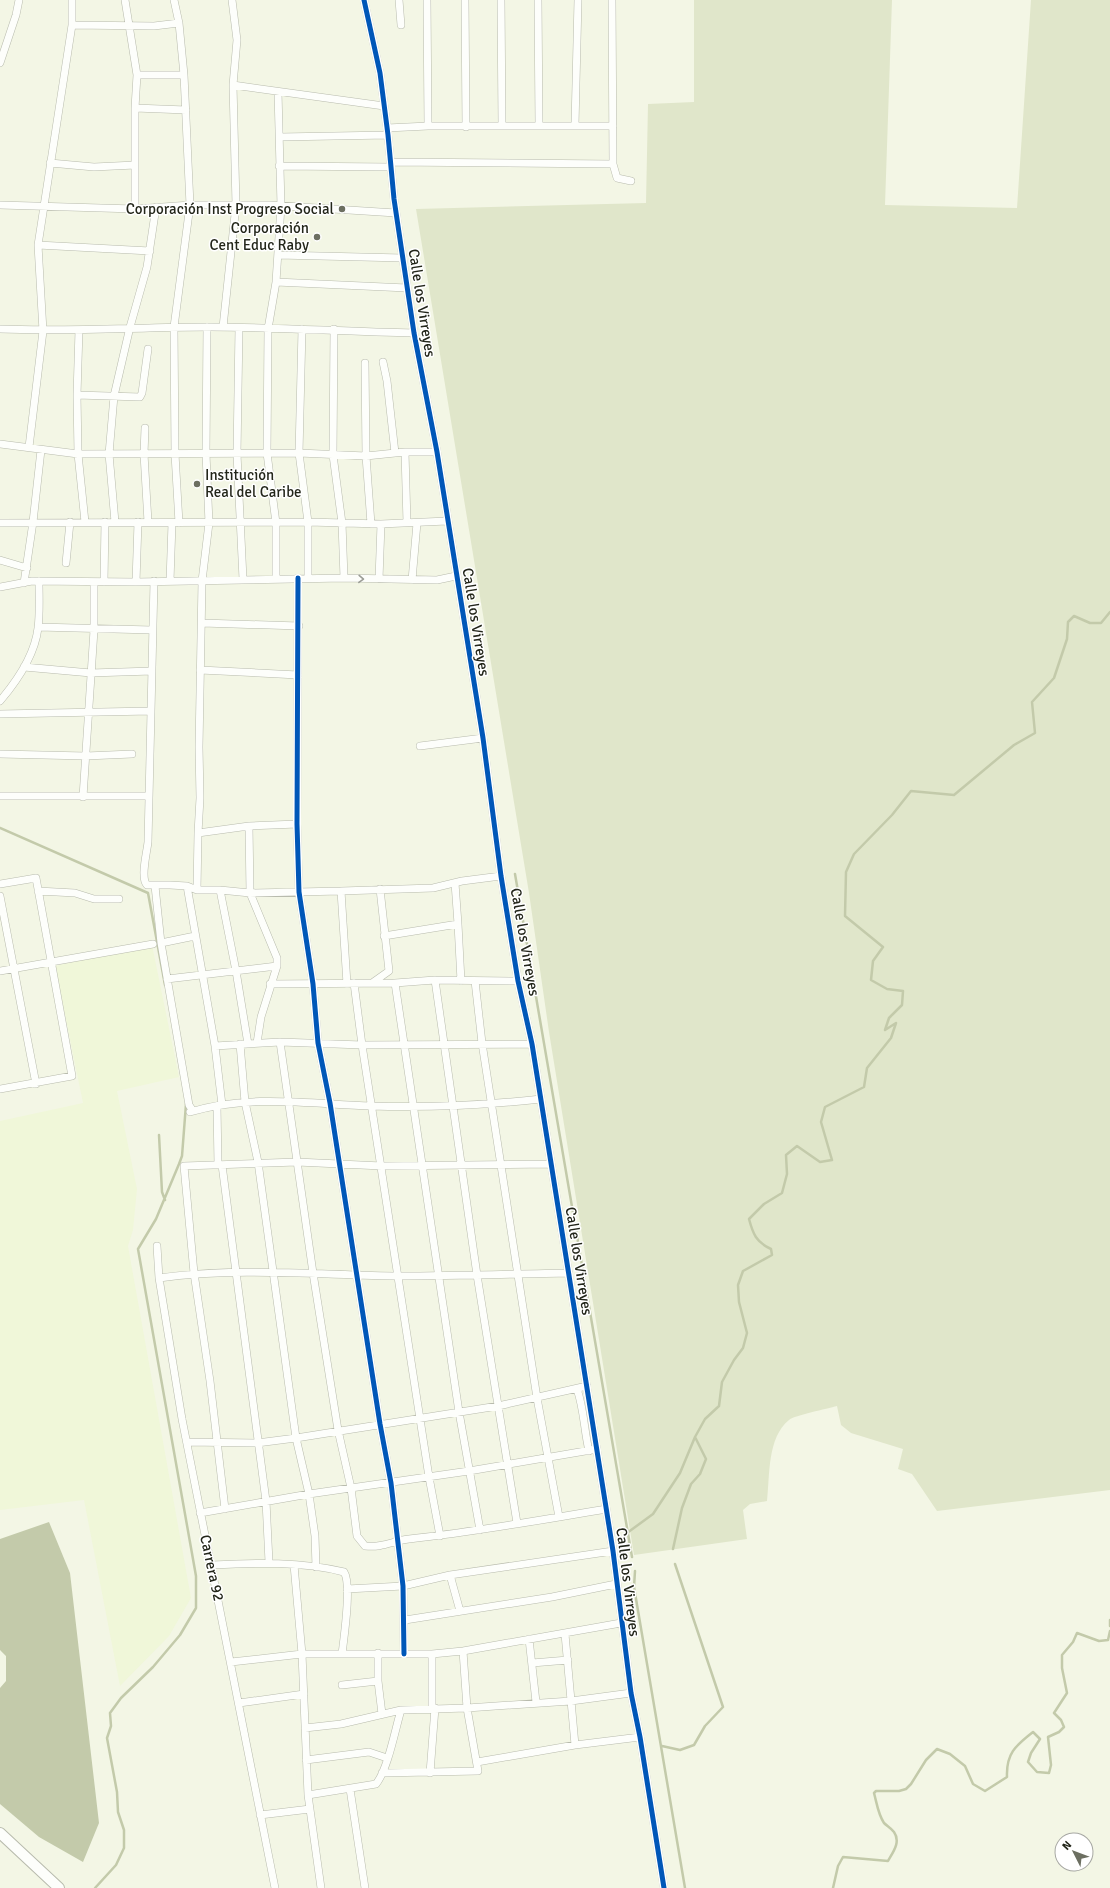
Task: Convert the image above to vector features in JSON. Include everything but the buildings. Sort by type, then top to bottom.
[{"type":"street","points":[[0,63],[16,15],[19,0]]},
{"type":"street","points":[[29,447],[43,331],[38,245],[72,25],[72,0]]},
{"type":"street","points":[[125,0],[137,75],[135,108],[135,209]]},
{"type":"street","points":[[170,581],[175,523],[174,327],[190,205],[184,75],[179,23],[174,0]]},
{"type":"street","points":[[223,327],[236,205],[233,86],[237,40],[232,0]]},
{"type":"street","name":"Calle los Virreyes","points":[[364,0],[380,73],[388,131],[396,213],[407,288],[437,452],[483,738],[501,876],[518,981],[532,1044],[569,1273],[613,1551],[631,1693],[640,1737],[664,1888]]},
{"type":"street","points":[[399,0],[401,25]]},
{"type":"street","points":[[427,0],[428,126]]},
{"type":"street","points":[[465,0],[466,127]]},
{"type":"street","points":[[501,0],[502,126]]},
{"type":"street","points":[[538,0],[539,125]]},
{"type":"street","points":[[575,125],[578,0]]},
{"type":"street","points":[[612,0],[613,164],[617,178],[631,181]]},
{"type":"street","points":[[72,25],[154,26],[179,23]]},
{"type":"street","points":[[137,75],[184,75]]},
{"type":"street","points":[[233,86],[384,106]]},
{"type":"street","points":[[276,578],[276,523],[267,453],[268,329],[276,282],[281,206],[278,92]]},
{"type":"street","points":[[135,108],[186,110]]},
{"type":"street","points":[[280,136],[388,131],[428,126],[613,126]]},
{"type":"street","points":[[50,163],[94,167],[135,166]]},
{"type":"street","points":[[280,166],[613,164]]},
{"type":"street","points":[[0,205],[135,209],[190,205],[236,205],[281,206],[396,213]]},
{"type":"street","points":[[115,522],[109,454],[114,396],[150,251],[156,207]]},
{"type":"street","points":[[38,245],[150,251]]},
{"type":"street","points":[[278,255],[403,258]]},
{"type":"street","points":[[276,282],[407,288]]},
{"type":"street","points":[[0,329],[43,331],[130,327],[223,327],[334,329],[364,332],[414,332]]},
{"type":"street","points":[[197,890],[200,798],[202,581],[209,523],[206,454],[207,327]]},
{"type":"street","points":[[239,328],[237,454],[242,523],[243,579]]},
{"type":"street","points":[[302,329],[299,453],[308,522],[308,578]]},
{"type":"street","points":[[334,329],[333,455],[342,523],[344,578]]},
{"type":"street","points":[[79,330],[77,395],[78,454],[85,522]]},
{"type":"street","points":[[77,395],[140,397],[142,393],[148,349]]},
{"type":"street","points":[[383,362],[387,381],[395,453]]},
{"type":"street","points":[[365,363],[366,456],[372,524]]},
{"type":"street","points":[[145,428],[144,454],[148,522]]},
{"type":"street","points":[[0,444],[78,454],[299,453],[366,456],[405,452],[437,452]]},
{"type":"street","points":[[24,583],[41,450]]},
{"type":"street","points":[[405,452],[407,523]]},
{"type":"street","points":[[0,523],[308,522],[381,524],[447,521]]},
{"type":"street","points":[[66,563],[70,522]]},
{"type":"street","points":[[104,582],[105,522]]},
{"type":"street","points":[[136,582],[138,522]]},
{"type":"street","points":[[412,580],[417,523]]},
{"type":"street","points":[[379,579],[381,524]]},
{"type":"street","points":[[0,560],[27,568]]},
{"type":"street","points":[[0,587],[39,581],[136,582],[276,578],[437,580],[456,576]]},
{"type":"street","points":[[298,578],[297,824],[299,892],[313,984],[318,1043],[330,1103],[355,1274],[391,1483],[403,1586],[405,1620],[404,1654]]},
{"type":"street","points":[[0,701],[30,656],[38,627],[39,581]]},
{"type":"street","points":[[154,581],[148,842],[144,881],[147,885],[187,886],[197,890],[220,890],[250,893],[341,891],[433,888],[501,876]]},
{"type":"street","points":[[84,797],[94,630],[94,582]]},
{"type":"street","points":[[202,623],[299,626]]},
{"type":"street","points":[[38,627],[94,630],[152,630]]},
{"type":"street","points":[[24,667],[91,672],[152,671]]},
{"type":"street","points":[[200,670],[298,675]]},
{"type":"street","points":[[0,714],[151,711]]},
{"type":"street","points":[[420,746],[483,738]]},
{"type":"street","points":[[0,754],[86,756],[132,754]]},
{"type":"street","points":[[0,796],[148,796]]},
{"type":"street","points":[[198,832],[249,826],[297,824]]},
{"type":"street","points":[[249,826],[250,893],[275,951],[277,966],[270,984],[256,1043]]},
{"type":"street","points":[[0,884],[36,878],[53,962],[72,1076],[36,1084],[0,1089]]},
{"type":"street","points":[[455,883],[461,981]]},
{"type":"street","points":[[154,886],[157,943],[167,979],[191,1112],[219,1105],[245,1102],[412,1106],[492,1104],[541,1099]]},
{"type":"street","points":[[187,886],[215,1046],[219,1105],[220,1165],[236,1273],[257,1443],[266,1501],[269,1562]]},
{"type":"street","points":[[380,889],[384,936],[390,970],[394,983],[459,1412],[480,1530]]},
{"type":"street","points":[[220,890],[236,971],[248,1044]]},
{"type":"street","points":[[38,891],[75,894],[94,899],[119,899]]},
{"type":"street","points":[[341,891],[351,984],[382,1166],[429,1477],[440,1536]]},
{"type":"street","points":[[0,896],[36,1084]]},
{"type":"street","points":[[384,936],[458,924]]},
{"type":"street","points":[[0,971],[195,936]]},
{"type":"street","points":[[167,979],[277,966]]},
{"type":"street","points":[[371,983],[390,970]]},
{"type":"street","points":[[270,984],[394,983],[434,980],[518,981]]},
{"type":"street","points":[[434,980],[477,1275],[507,1464],[518,1523]]},
{"type":"street","points":[[475,981],[482,1043],[537,1398],[547,1457],[560,1517]]},
{"type":"street","points":[[215,1046],[280,1042],[362,1045],[482,1043],[532,1044]]},
{"type":"street","points":[[280,1042],[313,1273],[338,1430],[351,1488],[357,1536],[365,1546],[387,1546],[398,1541],[480,1530],[606,1509]]},
{"type":"street","points":[[240,1044],[245,1102],[258,1162],[296,1438],[309,1494],[315,1536],[316,1567]]},
{"type":"street","points":[[225,1509],[218,1444],[194,1273],[184,1166],[258,1162],[339,1163],[382,1166],[551,1164]]},
{"type":"street","name":"Carrera 92","points":[[157,1246],[159,1278],[182,1419],[188,1442],[200,1513],[212,1565],[275,1888]]},
{"type":"street","points":[[159,1278],[194,1273],[274,1272],[398,1276],[569,1273]]},
{"type":"street","points":[[188,1442],[218,1444],[257,1443],[296,1438],[338,1430],[420,1419],[498,1406],[587,1386]]},
{"type":"street","points":[[577,1389],[583,1405],[588,1451]]},
{"type":"street","points":[[584,1423],[592,1423]]},
{"type":"street","points":[[200,1513],[309,1494],[391,1483],[597,1450]]},
{"type":"street","points":[[347,1589],[403,1586],[450,1575],[613,1551]]},
{"type":"street","points":[[212,1565],[269,1562],[316,1567],[344,1572],[346,1576],[347,1589],[342,1654]]},
{"type":"street","points":[[294,1565],[302,1654],[308,1795],[321,1888]]},
{"type":"street","points":[[450,1575],[460,1611]]},
{"type":"street","points":[[405,1620],[552,1597],[616,1584]]},
{"type":"street","points":[[231,1662],[302,1654],[432,1654],[463,1651],[621,1623]]},
{"type":"street","points":[[565,1634],[575,1744]]},
{"type":"street","points":[[529,1639],[536,1702]]},
{"type":"street","points":[[382,1773],[478,1771],[467,1708],[463,1651]]},
{"type":"street","points":[[378,1653],[378,1680],[382,1714]]},
{"type":"street","points":[[430,1773],[433,1709],[432,1654]]},
{"type":"street","points":[[532,1663],[568,1660]]},
{"type":"street","points":[[342,1685],[378,1680]]},
{"type":"street","points":[[305,1728],[342,1724],[400,1710],[467,1708],[571,1700],[631,1693]]},
{"type":"street","points":[[239,1703],[304,1694]]},
{"type":"street","points":[[308,1795],[376,1784],[382,1773],[387,1758],[400,1710]]},
{"type":"street","points":[[477,1762],[575,1744],[640,1737]]},
{"type":"street","points":[[306,1760],[369,1752],[387,1758]]},
{"type":"street","points":[[350,1789],[365,1888]]},
{"type":"street","points":[[260,1814],[310,1809]]},
{"type":"street","points":[[0,1833],[59,1888]]},
{"type":"shaded area","points":[[694,0],[892,0],[885,205],[1017,208],[1031,0],[1110,0],[1110,1490],[937,1511],[912,1474],[898,1469],[903,1449],[851,1433],[841,1425],[837,1406],[792,1418],[782,1428],[773,1447],[769,1469],[767,1501],[750,1504],[743,1510],[747,1539],[634,1555],[549,1032],[529,893],[416,209],[646,203],[648,104],[694,102]]},
{"type":"shaded area","points":[[152,945],[179,1077],[117,1091],[137,1189],[133,1230],[128,1246],[191,1598],[169,1636],[120,1686],[84,1500],[0,1510],[0,1121],[83,1103],[55,966]]},
{"type":"shaded area","points":[[49,1522],[70,1573],[99,1823],[83,1862],[39,1837],[0,1804],[0,1688],[6,1681],[6,1656],[0,1650],[0,1539]]},
{"type":"waterway","points":[[673,1549],[682,1508],[691,1484],[700,1474],[706,1459],[695,1437],[705,1419],[719,1406],[722,1382],[734,1360],[743,1348],[747,1333],[739,1302],[738,1285],[743,1271],[772,1255],[771,1249],[756,1237],[749,1219],[764,1204],[782,1193],[787,1174],[786,1155],[797,1146],[820,1162],[832,1160],[821,1122],[825,1107],[864,1087],[867,1068],[891,1038],[896,1023],[885,1030],[889,1018],[902,1005],[903,991],[887,989],[871,980],[873,961],[883,947],[845,916],[846,872],[854,854],[892,815],[911,791],[954,795],[1014,745],[1035,733],[1032,702],[1054,678],[1067,639],[1068,622],[1074,616],[1090,623],[1101,623],[1110,612]]},
{"type":"waterway","points":[[0,828],[148,893],[165,985]]},
{"type":"waterway","points":[[515,874],[632,1557]]},
{"type":"waterway","points":[[95,1888],[116,1865],[124,1848],[124,1830],[118,1812],[117,1792],[107,1738],[111,1726],[110,1713],[121,1698],[153,1667],[180,1635],[196,1608],[196,1576],[138,1249],[156,1219],[182,1156],[186,1104]]},
{"type":"waterway","points":[[159,1135],[162,1192],[165,1200]]},
{"type":"waterway","points":[[627,1533],[653,1514],[680,1473],[695,1437]]},
{"type":"waterway","points":[[662,1746],[680,1750],[694,1745],[705,1726],[723,1707],[675,1564]]},
{"type":"waterway","points":[[635,1571],[634,1587],[685,1888]]},
{"type":"waterway","points":[[1110,1620],[1110,1626]]},
{"type":"waterway","points":[[833,1888],[838,1866],[843,1857],[888,1861],[896,1847],[897,1839],[893,1831],[882,1820],[874,1793],[876,1791],[899,1791],[906,1789],[911,1784],[926,1760],[937,1749],[950,1754],[965,1766],[973,1784],[985,1791],[1007,1777],[1010,1756],[1017,1746],[1033,1732],[1040,1739],[1031,1753],[1028,1762],[1037,1772],[1049,1773],[1051,1765],[1048,1737],[1059,1732],[1064,1727],[1061,1720],[1054,1713],[1067,1693],[1062,1668],[1062,1655],[1073,1642],[1077,1633],[1099,1641],[1108,1640],[1110,1631]]},
{"type":"cycle path","points":[[364,0],[380,73],[394,199],[414,333],[437,452],[483,738],[501,876],[518,981],[532,1044],[613,1551],[631,1693],[640,1737],[664,1888]]},
{"type":"cycle path","points":[[298,578],[297,824],[299,892],[313,984],[318,1043],[330,1103],[380,1424],[391,1483],[403,1586],[404,1654]]},
{"type":"place","name":"Corporación Inst Progreso Social","points":[[342,209]]},
{"type":"place","name":"Corporación Cent Educ Raby","points":[[317,237]]},
{"type":"place","name":"Institución Real del Caribe","points":[[197,484]]}]
